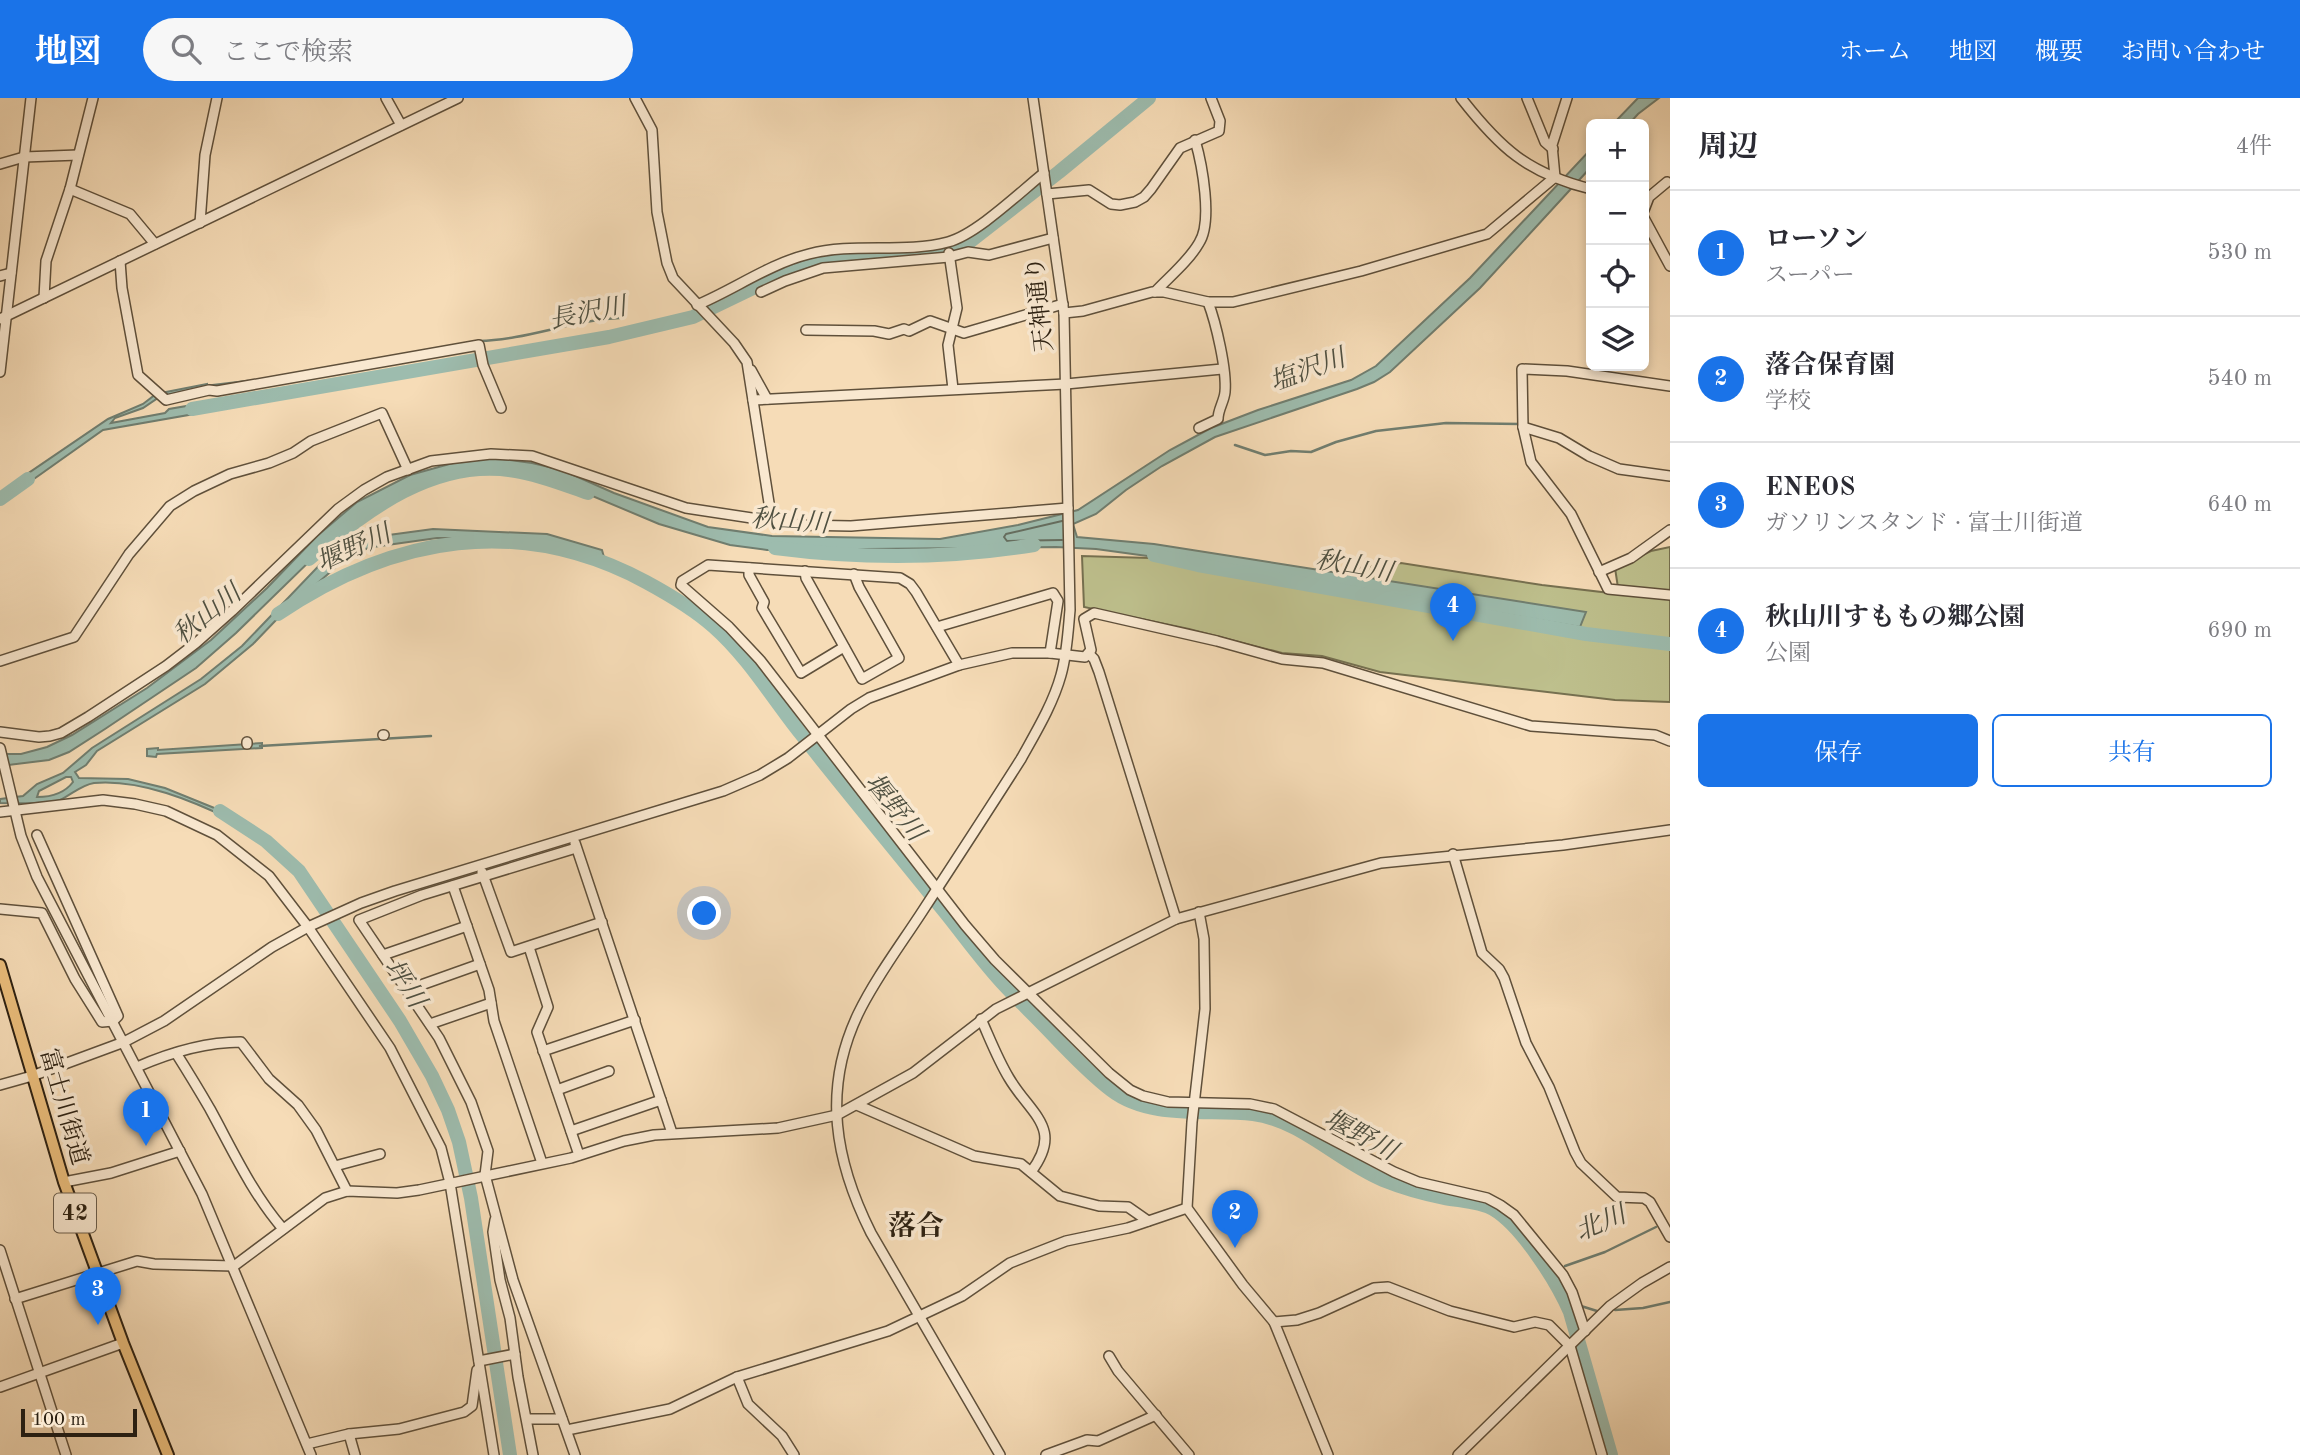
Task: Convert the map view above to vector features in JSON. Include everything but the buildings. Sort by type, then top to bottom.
[{"type":"main road","name":"富士川街道","points":[[0,965],[64,1182],[123,1343],[168,1455]]},
{"type":"street","points":[[0,372],[3,318],[11,273],[31,98]]},
{"type":"street","points":[[44,298],[47,261],[71,189],[93,98]]},
{"type":"street","points":[[200,223],[205,155],[217,98]]},
{"type":"street","points":[[386,98],[401,125]]},
{"type":"street","points":[[3,318],[458,98]]},
{"type":"street","points":[[635,98],[652,130],[657,212],[667,263],[673,278],[734,343],[767,399]]},
{"type":"street","name":"天神通り","points":[[1000,1455],[855,1200],[841,1158],[836,1115],[839,1079],[846,1046],[857,1017],[1021,759],[1040,725],[1061,677],[1070,610],[1064,309],[1033,98]]},
{"type":"street","points":[[1047,192],[1089,190],[1111,204],[1120,205],[1144,197],[1180,149],[1219,131],[1221,127],[1211,98]]},
{"type":"street","points":[[1461,98],[1503,147],[1519,160],[1586,188]]},
{"type":"street","points":[[1527,98],[1545,142],[1553,149]]},
{"type":"street","points":[[1559,178],[1553,149],[1554,133],[1567,98]]},
{"type":"street","points":[[1155,292],[1199,244],[1205,232],[1202,169],[1195,141]]},
{"type":"street","points":[[0,164],[24,157],[78,155]]},
{"type":"street","points":[[697,305],[784,262],[807,254],[827,250],[891,248],[947,242],[975,228],[1044,173]]},
{"type":"street","points":[[806,330],[874,331],[890,334],[904,329],[909,331],[930,321],[964,333],[1064,309],[1083,311],[1155,292],[1208,302],[1233,302],[1361,271],[1476,238],[1498,226],[1559,178]]},
{"type":"street","points":[[1649,191],[1669,181]]},
{"type":"street","points":[[1649,197],[1669,181]]},
{"type":"street","points":[[71,189],[130,214],[155,244]]},
{"type":"street","points":[[1649,227],[1670,265]]},
{"type":"street","points":[[761,292],[823,268],[949,257],[968,252],[989,255],[1053,238]]},
{"type":"street","points":[[947,242],[957,308],[947,345],[953,389]]},
{"type":"street","points":[[120,261],[122,288],[138,375],[166,400],[209,390],[217,391],[479,345],[483,365],[501,408]]},
{"type":"street","points":[[0,276],[11,273]]},
{"type":"street","points":[[1199,428],[1218,419],[1225,392],[1218,333],[1208,302]]},
{"type":"street","points":[[747,362],[772,522]]},
{"type":"street","points":[[753,400],[1066,384],[1222,369]]},
{"type":"street","points":[[1670,386],[1567,371],[1522,369],[1523,427],[1531,462],[1571,514],[1608,589],[1670,595]]},
{"type":"street","points":[[1618,371],[1619,378]]},
{"type":"street","points":[[0,661],[74,637],[129,554],[162,514],[170,506],[206,485],[293,453],[311,441],[382,413],[408,470]]},
{"type":"street","points":[[1523,427],[1559,438],[1596,460],[1619,469],[1670,477]]},
{"type":"street","points":[[0,732],[50,736],[61,733],[111,703],[196,643],[338,509],[364,489],[387,477],[431,461],[491,454],[532,456],[686,508],[798,525],[851,526],[1068,509]]},
{"type":"street","points":[[1599,572],[1631,558],[1670,530]]},
{"type":"street","points":[[959,665],[910,584],[900,578],[708,565],[682,581],[681,585],[760,660],[988,951],[1026,994],[1130,1090],[1168,1102],[1250,1104],[1274,1109],[1394,1172],[1418,1182],[1487,1198],[1514,1215],[1563,1275],[1572,1292],[1584,1332]]},
{"type":"street","points":[[749,568],[749,575],[764,602],[762,608],[801,673],[844,647]]},
{"type":"street","points":[[805,571],[806,578],[862,679],[899,658],[854,574]]},
{"type":"street","points":[[937,627],[1053,593],[1058,601],[1050,653]]},
{"type":"street","points":[[575,1455],[513,1280],[485,1175],[488,1151],[471,1102],[439,1038],[359,920],[422,895],[484,877],[723,791],[760,775],[788,758],[869,698],[959,665],[1012,653],[1085,657],[1091,650],[1084,619],[1094,613],[1282,659],[1323,663],[1531,726],[1655,735],[1670,741]]},
{"type":"street","points":[[1089,654],[1099,672],[1176,919]]},
{"type":"street","points":[[0,748],[21,836],[37,877],[202,1194],[311,1455]]},
{"type":"street","points":[[0,812],[103,800],[166,811],[217,835],[269,876],[390,1048],[442,1148],[452,1182],[494,1455]]},
{"type":"street","points":[[15,1299],[137,1261],[154,1264],[234,1266],[325,1198],[346,1191],[397,1193],[579,1156],[624,1141],[673,1133],[778,1128],[836,1115],[913,1073],[981,1019],[1011,1000],[1176,919],[1199,912],[1381,863],[1563,845],[1670,830]]},
{"type":"street","points":[[0,909],[42,913],[75,979],[102,1022],[113,1021],[118,1016],[62,904],[37,835]]},
{"type":"street","points":[[0,1085],[124,1042],[164,1021],[272,947],[340,912],[395,891],[480,866],[575,843]]},
{"type":"street","points":[[575,843],[673,1133]]},
{"type":"street","points":[[1453,854],[1482,953],[1499,969],[1504,978],[1527,1043],[1581,1163],[1617,1197],[1644,1198],[1650,1202],[1670,1237]]},
{"type":"street","points":[[480,866],[511,952],[601,922]]},
{"type":"street","points":[[453,886],[480,964],[494,1021],[542,1163]]},
{"type":"street","points":[[1199,912],[1204,939],[1206,988],[1192,1122],[1187,1208],[1274,1322],[1328,1455]]},
{"type":"street","points":[[383,955],[467,926]]},
{"type":"street","points":[[529,947],[548,1007],[537,1032],[579,1156]]},
{"type":"street","points":[[407,990],[480,964]]},
{"type":"street","points":[[430,1024],[491,1003]]},
{"type":"street","points":[[981,1019],[1009,1079],[1043,1123],[1046,1135],[1044,1150],[1031,1172]]},
{"type":"street","points":[[543,1051],[635,1020]]},
{"type":"street","points":[[137,1068],[176,1053],[220,1042],[241,1042],[269,1079],[298,1105],[316,1129],[346,1191]]},
{"type":"street","points":[[176,1053],[209,1108],[248,1183],[264,1207],[284,1229]]},
{"type":"street","points":[[557,1090],[609,1071]]},
{"type":"street","points":[[571,1131],[661,1100]]},
{"type":"street","points":[[858,1105],[954,1149],[974,1156],[1021,1164],[1060,1196],[1099,1206],[1128,1207],[1148,1221]]},
{"type":"street","points":[[64,1182],[111,1173],[180,1152]]},
{"type":"street","points":[[335,1166],[380,1154]]},
{"type":"street","points":[[567,1430],[670,1409],[737,1377],[836,1345],[880,1334],[962,1296],[1010,1263],[1066,1241],[1097,1236],[1187,1208]]},
{"type":"street","points":[[496,1215],[493,1232],[500,1280],[510,1318],[512,1355],[533,1455]]},
{"type":"street","points":[[0,1250],[66,1455]]},
{"type":"street","points":[[1458,1455],[1610,1306],[1670,1267]]},
{"type":"street","points":[[1274,1322],[1297,1320],[1374,1288],[1388,1287],[1450,1311],[1514,1327],[1535,1322],[1549,1325],[1572,1344],[1602,1455]]},
{"type":"street","points":[[0,1387],[123,1343]]},
{"type":"street","points":[[481,1361],[512,1355]]},
{"type":"street","points":[[1109,1356],[1118,1371],[1189,1455]]},
{"type":"street","points":[[307,1444],[349,1434],[399,1429],[464,1412],[472,1406],[481,1361]]},
{"type":"street","points":[[737,1377],[748,1404],[782,1436],[794,1455]]},
{"type":"street","points":[[1046,1455],[1087,1440],[1098,1441],[1156,1415]]},
{"type":"street","points":[[527,1419],[562,1419]]},
{"type":"street","points":[[349,1434],[355,1455]]},
{"type":"green space","points":[[1670,547],[1670,702],[1615,700],[1380,672],[1322,656],[1282,653],[1189,629],[1084,607],[1082,556],[1150,558],[1293,585],[1350,569],[1401,563],[1619,594],[1615,568],[1651,551]]},
{"type":"water","points":[[1638,98],[1659,98],[1634,119],[1618,119]]},
{"type":"water","points":[[1586,154],[1586,172],[1480,288],[1390,372],[1357,389],[1215,437],[1162,466],[1096,514],[1073,524],[1077,537],[1154,544],[1586,612],[1580,627],[1228,567],[1096,549],[1056,547],[767,550],[730,545],[659,524],[533,471],[490,465],[413,482],[357,515],[236,633],[196,668],[69,752],[49,760],[0,766],[0,754],[21,754],[47,747],[72,735],[147,688],[211,640],[267,588],[317,536],[357,502],[410,475],[488,457],[532,463],[562,470],[614,493],[708,527],[772,536],[940,539],[1018,525],[1078,510],[1170,450],[1211,428],[1351,380],[1376,366],[1470,278]]},
{"type":"water","points":[[207,384],[207,387],[158,398],[143,408],[115,418],[111,423],[210,402],[210,407],[194,414],[103,430],[17,491],[11,485],[108,419],[143,404],[156,394]]},
{"type":"water","points":[[433,529],[547,534],[602,550],[605,561],[556,547],[522,541],[470,538],[437,538],[373,547],[352,553],[205,684],[97,751],[86,765],[75,772],[79,778],[128,779],[165,788],[239,818],[234,821],[166,793],[130,784],[89,784],[54,802],[0,803],[0,799],[23,796],[37,784],[63,773],[92,748],[201,679],[242,646],[330,554],[359,539]],"holes":[[[71,777],[73,782],[61,792],[37,797],[39,791]]]},
{"type":"water","points":[[262,743],[262,748],[147,756],[147,749]]},
{"type":"waterway","name":"長沢川","points":[[192,409],[609,337],[693,317],[780,275],[813,263],[939,252],[963,247],[1149,98]]},
{"type":"waterway","points":[[479,341],[620,318]]},
{"type":"waterway","points":[[206,386],[248,381]]},
{"type":"waterway","points":[[1235,445],[1265,455],[1291,451],[1311,452],[1376,431],[1446,423],[1520,424]]},
{"type":"waterway","name":"秋山川","points":[[309,559],[354,523],[404,491],[458,472],[486,469],[516,471],[588,493]]},
{"type":"waterway","name":"長沢川","points":[[0,499],[28,479]]},
{"type":"waterway","name":"堰野川","points":[[278,614],[322,587],[366,567],[412,552],[458,543],[505,542],[552,547],[599,561],[646,582],[682,603],[714,627],[738,651],[982,960],[1080,1063],[1111,1090],[1143,1106],[1179,1111],[1253,1114],[1271,1118],[1304,1133],[1383,1180],[1429,1195],[1482,1204],[1504,1217],[1527,1241],[1557,1286],[1570,1312],[1611,1455]]},
{"type":"waterway","name":"秋山川","points":[[775,548],[904,556],[970,553],[1034,545]]},
{"type":"waterway","name":"秋山川","points":[[1154,555],[1586,634],[1670,644]]},
{"type":"waterway","points":[[260,746],[431,736]]},
{"type":"waterway","name":"坪川","points":[[220,811],[266,841],[299,871],[400,1021],[448,1110],[459,1142],[471,1198],[510,1455]]},
{"type":"waterway","name":"北川","points":[[1565,1266],[1605,1252],[1656,1227]]},
{"type":"waterway","name":"堰野川","points":[[1561,1293],[1567,1296]]},
{"type":"waterway","points":[[1615,1310],[1670,1302]]},
{"type":"waterway","points":[[1581,1306],[1597,1311]]},
{"type":"place","name":"秋山川すももの郷公園","points":[[1453,641]]},
{"type":"place","name":"ローソン","points":[[146,1146]]},
{"type":"place","name":"落合保育園","points":[[1235,1248]]},
{"type":"place","name":"ENEOS","points":[[98,1325]]},
{"type":"district","name":"落合","points":[[916,1228]]},
{"type":"water label","name":"塩沢川","points":[[1308,371]]}]
